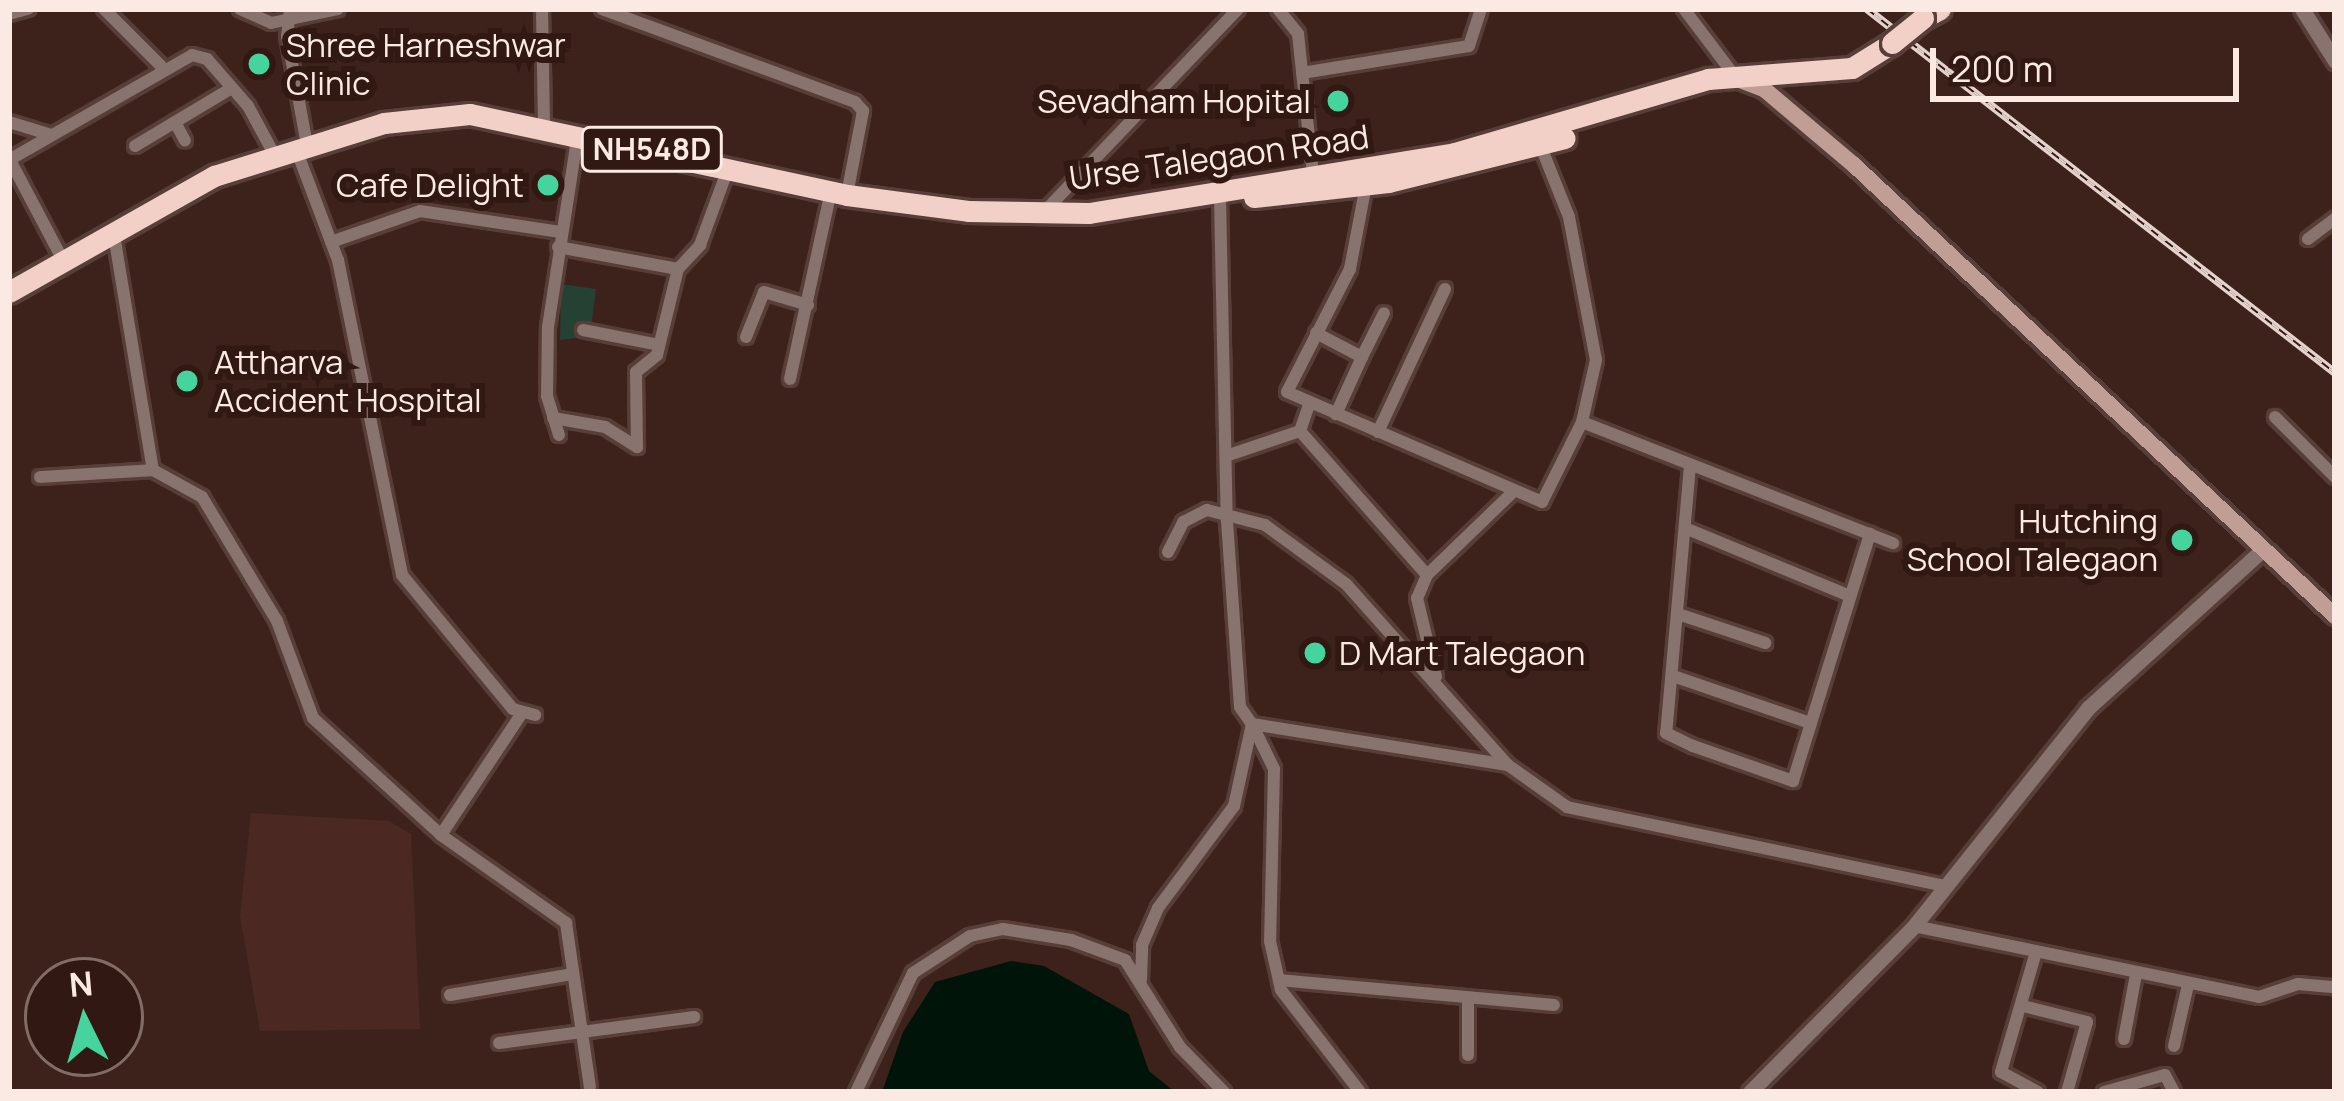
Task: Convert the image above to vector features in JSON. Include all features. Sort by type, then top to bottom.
[{"type":"highway","name":"Urse Talegaon Road","points":[[9,292],[214,176],[384,123],[470,114],[578,131],[839,193],[1042,214],[1216,198],[1312,174],[1388,166],[1538,139],[1726,84],[1852,68],[1932,14]]},
{"type":"highway","name":"NH548D","points":[[1216,198],[1366,185],[1538,139]]},
{"type":"main road","points":[[1726,84],[1764,88],[1854,165],[2335,616]]},
{"type":"street","points":[[9,14],[28,9]]},
{"type":"street","points":[[104,9],[160,66]]},
{"type":"street","points":[[240,9],[289,16],[338,9]]},
{"type":"street","points":[[542,9],[544,126]]},
{"type":"street","points":[[602,9],[855,102],[863,111],[790,379]]},
{"type":"street","points":[[1042,214],[1238,9]]},
{"type":"street","points":[[1278,9],[1296,25],[1312,174]]},
{"type":"street","points":[[1302,73],[1469,46],[1481,9]]},
{"type":"street","points":[[1684,9],[1726,84]]},
{"type":"street","points":[[2302,9],[2335,61]]},
{"type":"street","points":[[289,16],[292,149],[331,242],[402,575],[455,647],[529,714],[441,836]]},
{"type":"street","points":[[64,262],[9,160],[160,66],[192,55],[207,59],[292,149]]},
{"type":"street","points":[[135,146],[232,88]]},
{"type":"street","points":[[9,122],[48,134]]},
{"type":"street","points":[[175,122],[185,141]]},
{"type":"street","points":[[559,435],[547,372],[557,247],[578,131]]},
{"type":"street","points":[[1366,185],[1350,268],[1287,392],[1512,493],[1542,502],[1582,422],[1596,360],[1569,218],[1538,139]]},
{"type":"street","points":[[553,418],[605,427],[637,447],[636,372],[659,346],[678,269],[700,245],[728,167]]},
{"type":"street","points":[[1216,198],[1227,514],[1240,707],[1274,769],[1270,941],[1279,980],[1360,1092]]},
{"type":"street","points":[[331,242],[420,211],[560,232]]},
{"type":"street","points":[[2308,239],[2335,219]]},
{"type":"street","points":[[114,235],[153,470]]},
{"type":"street","points":[[557,247],[678,269]]},
{"type":"street","points":[[1378,432],[1445,289]]},
{"type":"street","points":[[746,337],[764,292],[808,305]]},
{"type":"street","points":[[1336,414],[1384,313]]},
{"type":"street","points":[[583,330],[659,346]]},
{"type":"street","points":[[1316,334],[1362,357]]},
{"type":"street","points":[[1300,431],[1310,402]]},
{"type":"street","points":[[2275,417],[2335,477]]},
{"type":"street","points":[[1582,422],[1893,543]]},
{"type":"street","points":[[1226,456],[1300,431]]},
{"type":"street","points":[[1300,431],[1426,575]]},
{"type":"street","points":[[1690,466],[1666,733],[1793,781],[1870,534]]},
{"type":"street","points":[[40,477],[153,470],[202,497],[277,621],[313,718],[441,836],[566,923],[590,1087]]},
{"type":"street","points":[[1436,680],[1433,639],[1417,598],[1426,575],[1512,493]]},
{"type":"street","points":[[1168,552],[1183,522],[1207,510],[1265,524],[1346,584],[1508,765],[1567,807],[1946,886]]},
{"type":"street","points":[[1685,528],[1850,596]]},
{"type":"street","points":[[1750,1092],[1914,926],[2088,708],[2261,551]]},
{"type":"street","points":[[1678,614],[1765,643]]},
{"type":"street","points":[[1673,676],[1810,723]]},
{"type":"street","points":[[1252,724],[1508,765]]},
{"type":"street","points":[[1141,983],[1142,945],[1158,908],[1234,806],[1252,724]]},
{"type":"street","points":[[1914,926],[2259,997],[2298,984],[2335,987]]},
{"type":"street","points":[[856,1092],[913,973],[984,930],[1024,931],[1111,952],[1141,983],[1180,1047],[1223,1092]]},
{"type":"street","points":[[2036,952],[2001,1072],[2038,1092]]},
{"type":"street","points":[[450,995],[574,974]]},
{"type":"street","points":[[2124,1040],[2136,974]]},
{"type":"street","points":[[1279,980],[1554,1005]]},
{"type":"street","points":[[2174,1046],[2188,985]]},
{"type":"street","points":[[1468,998],[1468,1055]]},
{"type":"street","points":[[2023,1006],[2086,1022],[2067,1092]]},
{"type":"street","points":[[499,1043],[694,1018]]},
{"type":"street","points":[[2104,1092],[2164,1075],[2174,1092]]},
{"type":"shaded area","points":[[251,813],[389,821],[411,834],[420,1029],[260,1031],[240,916]]},
{"type":"shaded area","points":[[1011,961],[1044,966],[1129,1014],[1149,1071],[1175,1092],[882,1092],[903,1032],[935,982]]},
{"type":"green space","points":[[561,284],[596,289],[590,336],[560,340]]},
{"type":"railway","points":[[1867,9],[2335,373]]},
{"type":"place","name":"Shree Harneshwar Clinic","points":[[259,64]]},
{"type":"place","name":"Sevadham Hopital","points":[[1338,101]]},
{"type":"place","name":"Cafe Delight","points":[[548,185]]},
{"type":"place","name":"Attharva Accident Hospital","points":[[187,381]]},
{"type":"place","name":"Hutching School Talegaon","points":[[2182,540]]},
{"type":"place","name":"D Mart Talegaon","points":[[1315,653]]}]
